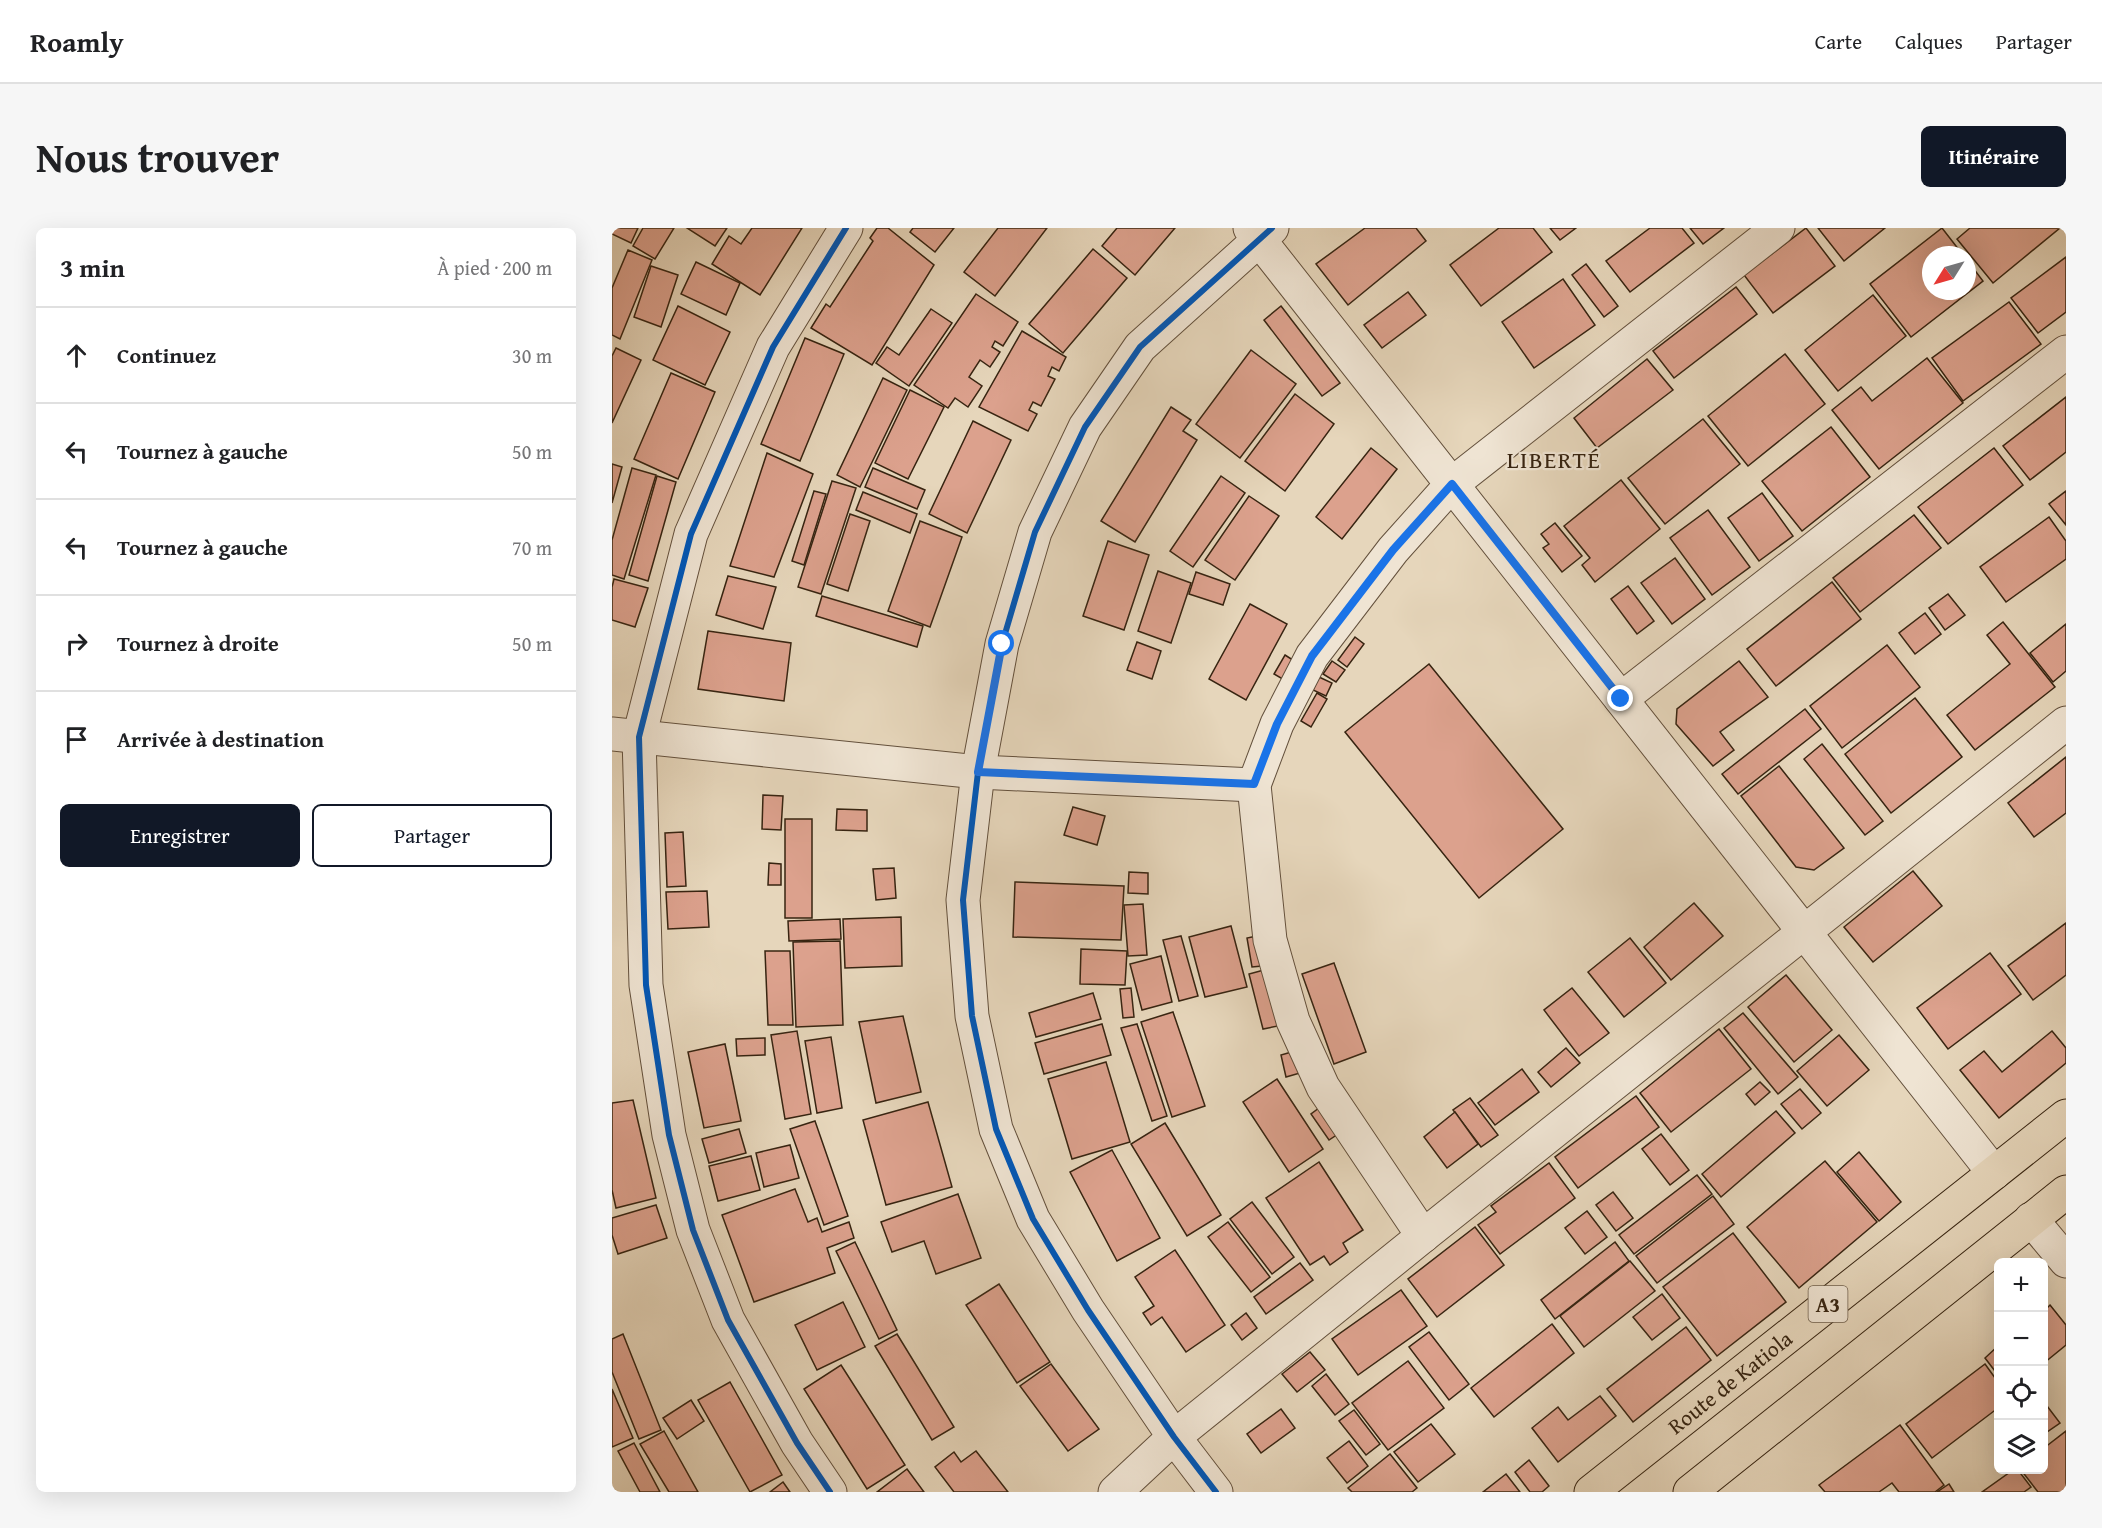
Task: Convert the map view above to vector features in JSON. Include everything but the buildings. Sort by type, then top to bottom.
[{"type":"highway","name":"Route de Katiola","points":[[1591,1492],[2066,1116]]},
{"type":"highway","points":[[1689,1492],[2066,1192]]},
{"type":"street","points":[[830,1492],[797,1443],[728,1320],[693,1230],[669,1135],[646,985],[625,735],[691,534],[773,347],[846,228]]},
{"type":"street","points":[[1423,1236],[1323,1087],[1293,1021],[1270,940],[1254,784],[1277,724],[1312,656],[1393,550],[1452,484],[1778,228]]},
{"type":"street","points":[[1216,1492],[1174,1437],[1088,1310],[1033,1219],[996,1129],[972,1016],[963,900],[978,772],[1002,644],[1035,532],[1085,427],[1140,347],[1260,232],[1452,484],[1994,1173]]},
{"type":"street","points":[[1621,699],[2066,352]]},
{"type":"street","points":[[1115,1492],[1174,1437],[2066,723]]},
{"type":"street","points":[[625,735],[978,772],[1254,784]]},
{"type":"street","points":[[2031,1219],[2066,1261]]},
{"type":"cycle path","points":[[830,1492],[797,1443],[728,1320],[693,1230],[669,1135],[646,985],[639,737],[691,534],[773,347],[846,228]]},
{"type":"cycle path","points":[[1216,1492],[1174,1437],[1088,1310],[1033,1219],[996,1129],[972,1016],[963,900],[978,772],[1002,644],[1035,532],[1085,427],[1140,347],[1272,228]]},
{"type":"district","name":"LIBERTÉ","points":[[1554,459]]},
{"type":"route","points":[[1002,644],[978,772],[1254,784],[1277,724],[1312,656],[1393,550],[1452,484],[1621,699]]}]
